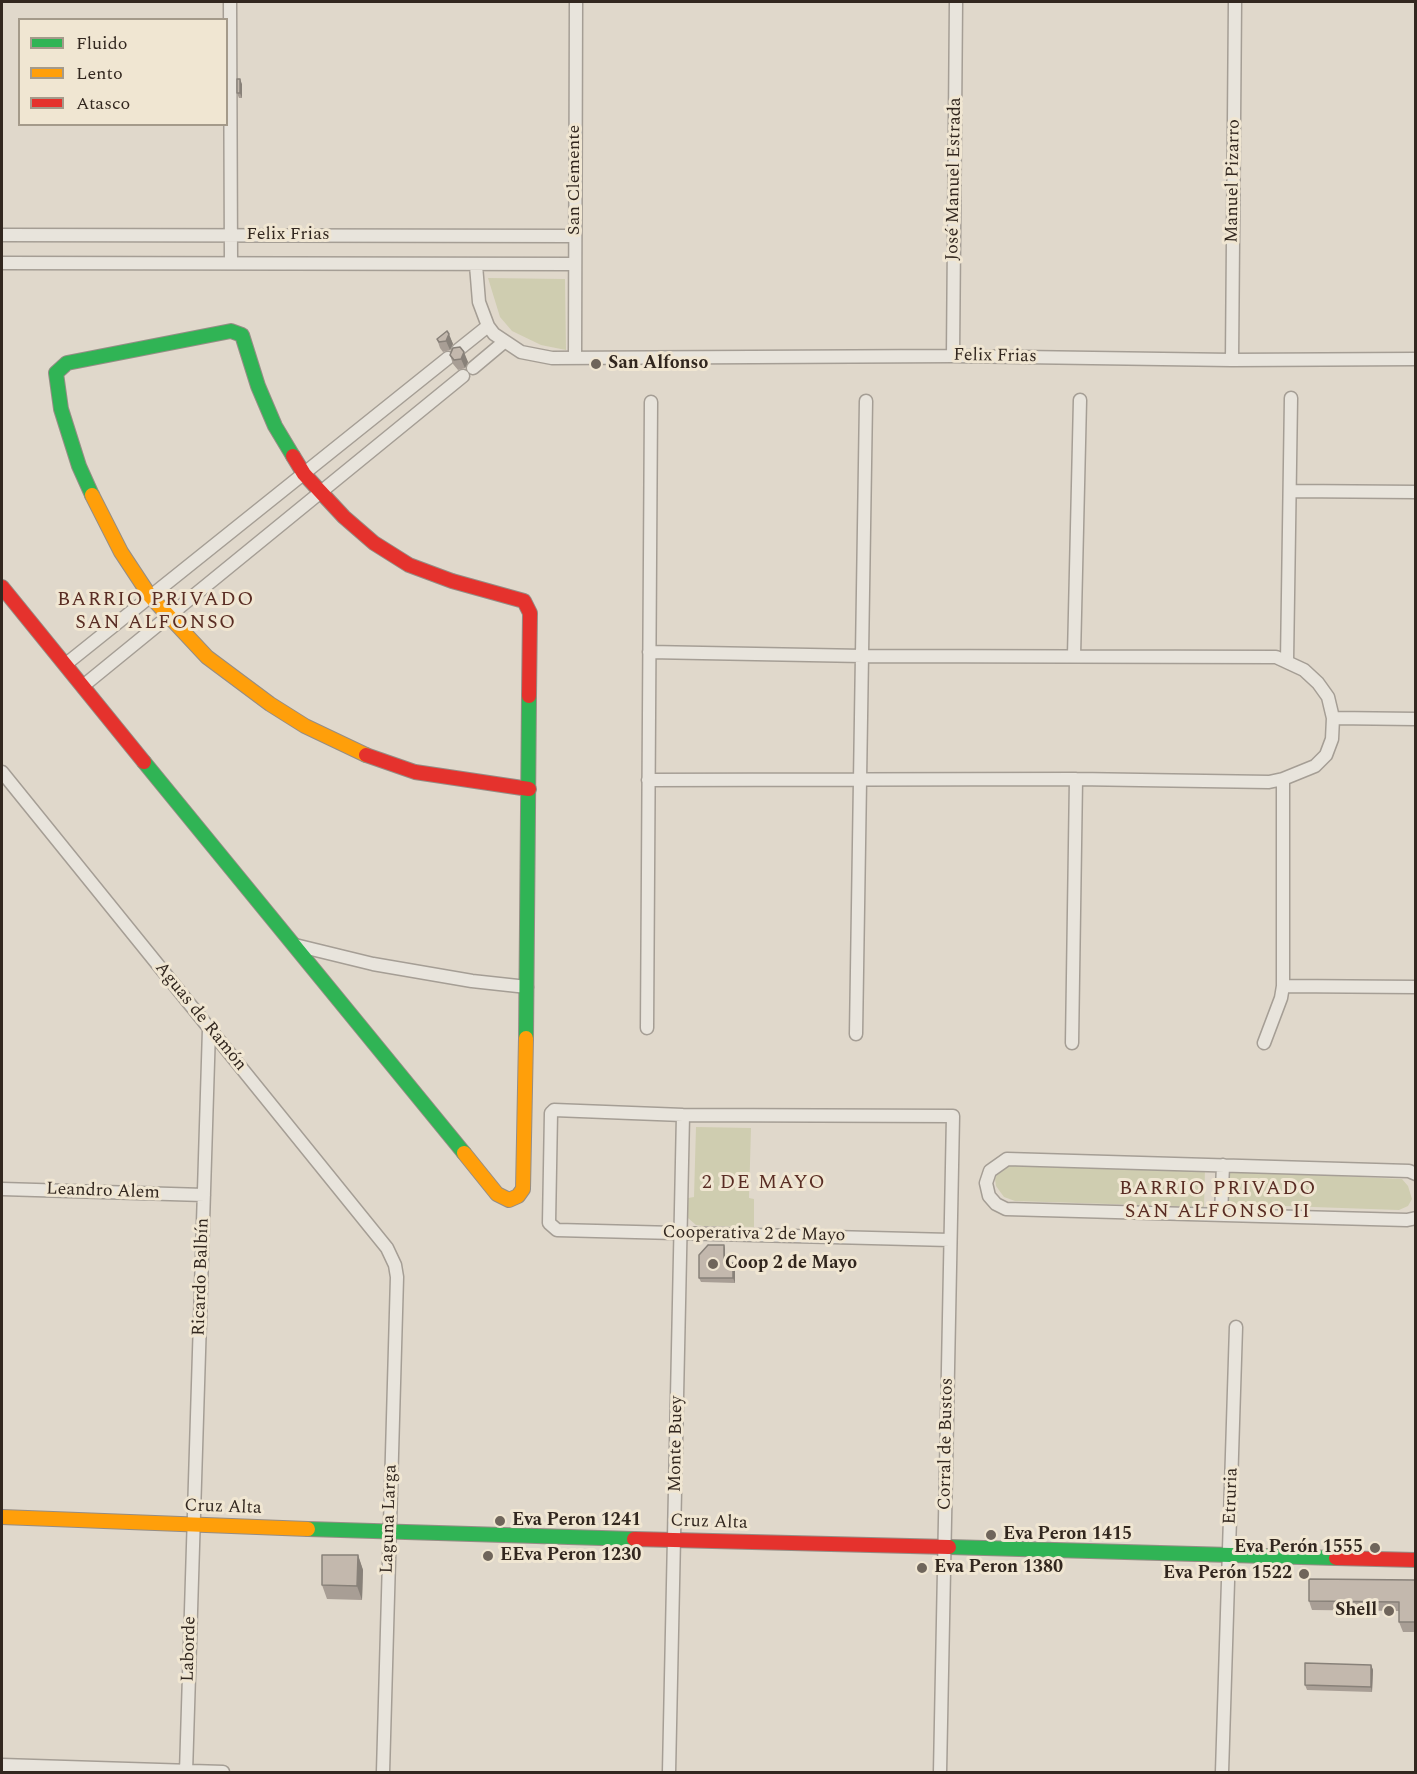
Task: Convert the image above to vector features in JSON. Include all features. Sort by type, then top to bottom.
[{"type":"street","points":[[230,2],[231,263]]},
{"type":"street","name":"San Clemente","points":[[575,358],[576,2]]},
{"type":"street","name":"José Manuel Estrada","points":[[953,356],[956,2]]},
{"type":"street","name":"Manuel Pizarro","points":[[1232,360],[1235,2]]},
{"type":"street","name":"Felix Frias","points":[[2,235],[575,236]]},
{"type":"street","name":"Felix Frias","points":[[2,262],[574,264]]},
{"type":"street","points":[[66,664],[488,326],[479,302],[476,265]]},
{"type":"street","name":"Felix Frias","points":[[488,326],[504,342],[521,352],[575,358],[953,356],[1232,360],[1416,359]]},
{"type":"street","points":[[2,587],[497,1194],[509,1200],[518,1196],[523,1189],[529,789],[530,613],[528,607],[524,601],[452,581],[409,565],[375,543],[320,493],[304,474],[266,408],[242,335],[231,331],[62,366],[56,373],[67,429],[79,466],[97,505],[121,552],[150,596],[168,618],[207,657],[239,682],[305,726],[342,745],[415,772],[529,789]]},
{"type":"street","points":[[83,686],[504,342]]},
{"type":"street","points":[[1287,661],[1291,398]]},
{"type":"street","points":[[1074,656],[1080,400]]},
{"type":"street","points":[[856,1034],[866,401]]},
{"type":"street","points":[[647,1028],[651,402]]},
{"type":"street","points":[[1291,491],[1416,492]]},
{"type":"street","points":[[648,780],[1076,779],[1269,782],[1316,766],[1326,755],[1332,739],[1334,718],[1328,697],[1318,683],[1304,670],[1276,657],[863,656],[649,652]]},
{"type":"street","points":[[1334,718],[1416,719]]},
{"type":"street","name":"Aguas de Ramón","points":[[2,772],[387,1248],[395,1265]]},
{"type":"street","points":[[1072,1043],[1076,779]]},
{"type":"street","points":[[1264,1043],[1281,999],[1283,986],[1283,779]]},
{"type":"street","points":[[295,945],[373,964],[472,981],[527,987]]},
{"type":"street","points":[[1283,986],[1416,987]]},
{"type":"street","name":"Ricardo Balbín","points":[[194,1525],[209,1029]]},
{"type":"street","name":"Cooperativa 2 de Mayo","points":[[683,1115],[554,1110],[551,1113],[549,1223],[557,1230],[950,1240]]},
{"type":"street","name":"Corral de Bustos","points":[[683,1115],[953,1116],[940,1773]]},
{"type":"street","name":"Monte Buey","points":[[669,1773],[683,1115]]},
{"type":"street","points":[[1416,1174],[1408,1171],[1007,1159],[990,1171],[987,1183],[989,1196],[996,1204],[1006,1209],[1407,1220],[1416,1218]]},
{"type":"street","points":[[1221,1215],[1223,1165]]},
{"type":"street","name":"Leandro Alem","points":[[2,1189],[204,1195]]},
{"type":"street","name":"Laguna Larga","points":[[383,1773],[397,1277],[395,1265]]},
{"type":"street","name":"Etruria","points":[[1222,1773],[1236,1326]]},
{"type":"street","name":"Cruz Alta","points":[[2,1517],[389,1532],[1416,1560]]},
{"type":"street","name":"Laborde","points":[[186,1772],[194,1525]]},
{"type":"street","points":[[2,1765],[223,1773]]},
{"type":"shaded area","points":[[488,278],[565,279],[566,350],[541,345],[512,331],[500,317]]},
{"type":"shaded area","points":[[696,1127],[751,1128],[749,1198],[754,1199],[754,1227],[703,1226],[696,1225],[688,1218],[688,1198],[694,1197]]},
{"type":"shaded area","points":[[1008,1163],[1205,1169],[1204,1207],[1015,1201],[1004,1197],[996,1186],[997,1173]]},
{"type":"shaded area","points":[[1230,1171],[1402,1179],[1408,1186],[1412,1199],[1408,1206],[1399,1210],[1228,1204]]},
{"type":"building","points":[[237,79],[240,79],[240,93],[237,93]]},
{"type":"building","points":[[447,331],[449,334],[446,341],[439,342],[437,339]]},
{"type":"building","points":[[460,347],[464,352],[461,359],[454,360],[450,355],[453,348]]},
{"type":"building","name":"Coop 2 de Mayo","points":[[708,1245],[724,1245],[724,1263],[733,1263],[733,1278],[699,1278],[699,1255]]},
{"type":"building","points":[[322,1555],[358,1555],[357,1586],[322,1585]]},
{"type":"building","points":[[1309,1579],[1416,1580],[1416,1622],[1399,1622],[1399,1602],[1309,1601]]},
{"type":"building","points":[[1305,1663],[1371,1665],[1371,1687],[1305,1685]]},
{"type":"traffic: fast","points":[[92,495],[79,466],[61,409],[56,373],[67,363],[231,331],[242,335],[258,386],[275,426],[293,456]]},
{"type":"traffic: fast","points":[[526,1038],[529,696]]},
{"type":"traffic: fast","points":[[144,762],[464,1153]]},
{"type":"traffic: fast","points":[[308,1529],[634,1539]]},
{"type":"traffic: fast","points":[[949,1547],[1336,1558]]},
{"type":"traffic: slow","points":[[92,495],[121,552],[150,596],[207,657],[270,704],[305,726],[366,755]]},
{"type":"traffic: slow","points":[[464,1153],[497,1194],[509,1200],[518,1196],[523,1189],[526,1038]]},
{"type":"traffic: slow","points":[[2,1517],[308,1529]]},
{"type":"traffic: jam","points":[[293,456],[304,474],[344,517],[374,543],[409,565],[452,581],[524,601],[530,613],[529,696]]},
{"type":"traffic: jam","points":[[2,587],[144,762]]},
{"type":"traffic: jam","points":[[366,755],[415,772],[529,789]]},
{"type":"traffic: jam","points":[[634,1539],[949,1547]]},
{"type":"traffic: jam","points":[[1336,1558],[1416,1560]]},
{"type":"place","name":"San Alfonso","points":[[596,364]]},
{"type":"place","name":"Coop 2 de Mayo","points":[[713,1264]]},
{"type":"place","name":"Eva Peron 1241","points":[[500,1521]]},
{"type":"place","name":"Eva Peron 1415","points":[[991,1535]]},
{"type":"place","name":"Eva Perón 1555","points":[[1375,1548]]},
{"type":"place","name":"EEva Peron 1230","points":[[488,1556]]},
{"type":"place","name":"Eva Peron 1380","points":[[922,1568]]},
{"type":"place","name":"Eva Perón 1522","points":[[1304,1574]]},
{"type":"place","name":"Shell","points":[[1389,1611]]},
{"type":"district","name":"BARRIO PRIVADO SAN ALFONSO","points":[[156,612]]},
{"type":"district","name":"2 DE MAYO","points":[[764,1184]]},
{"type":"district","name":"BARRIO PRIVADO SAN ALFONSO II","points":[[1218,1202]]}]
